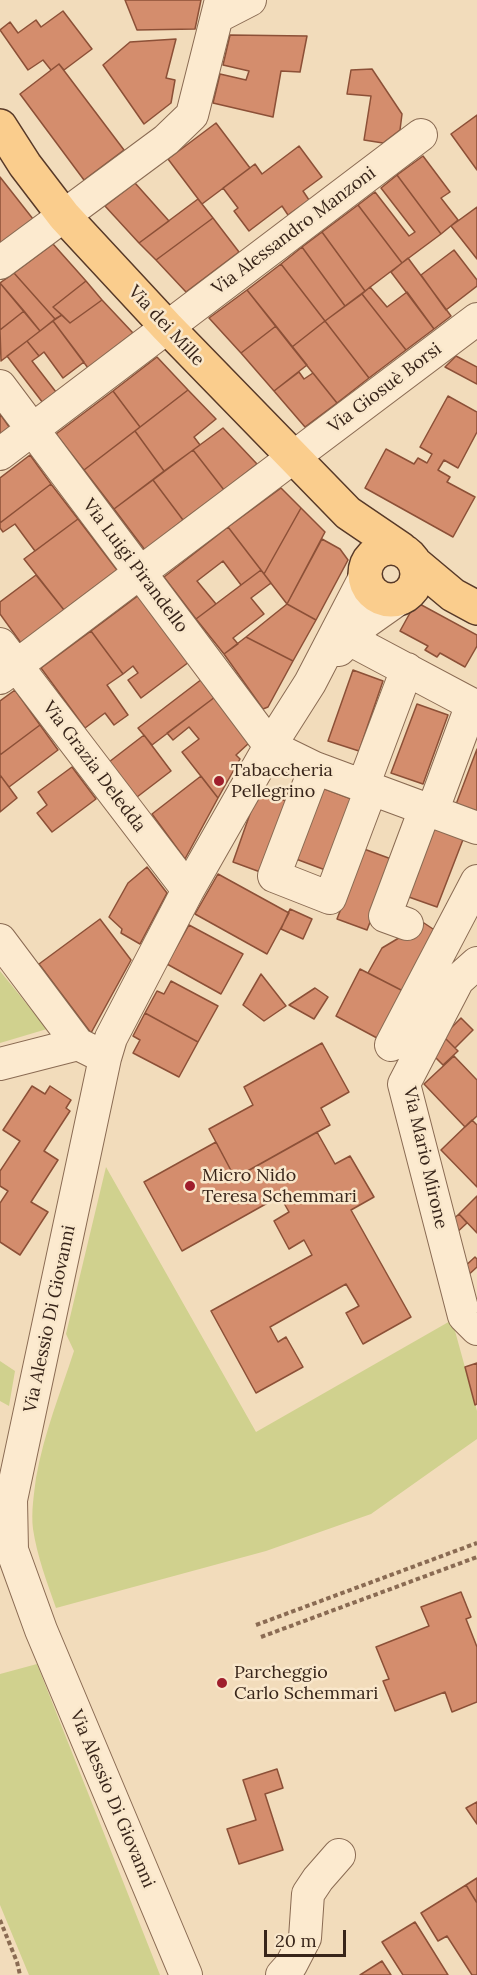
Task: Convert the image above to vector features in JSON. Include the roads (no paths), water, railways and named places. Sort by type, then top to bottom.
[{"type":"main road","name":"Via dei Mille","points":[[0,126],[25,165],[64,216],[167,327],[348,513],[393,573]]},
{"type":"main road","points":[[393,573],[426,591],[465,601]]},
{"type":"street","points":[[0,263],[166,140],[192,115],[219,8],[250,0]]},
{"type":"street","name":"Via Alessandro Manzoni","points":[[0,454],[421,135]]},
{"type":"street","name":"Via Giosuè Borsi","points":[[6,663],[140,572],[293,457],[469,335]]},
{"type":"street","name":"Via Luigi Pirandello","points":[[0,386],[270,746]]},
{"type":"street","points":[[310,683],[366,622],[393,573]]},
{"type":"street","points":[[310,683],[393,573]]},
{"type":"street","points":[[349,639],[475,705],[428,810],[385,916],[407,924]]},
{"type":"street","name":"Via Grazia Deledda","points":[[6,663],[188,890]]},
{"type":"street","points":[[315,768],[273,876],[330,898],[407,669]]},
{"type":"street","name":"Via Alessio Di Giovanni","points":[[186,1975],[41,1630],[12,1550],[11,1500],[91,1051],[111,1038],[188,890],[270,746],[310,683]]},
{"type":"street","points":[[270,746],[315,768],[477,828]]},
{"type":"street","points":[[391,1045],[477,881]]},
{"type":"street","points":[[452,929],[477,958]]},
{"type":"street","points":[[0,940],[91,1051]]},
{"type":"street","name":"Via Mario Mirone","points":[[477,963],[458,980],[404,1084],[464,1316],[477,1329]]},
{"type":"street","points":[[0,1064],[91,1051]]},
{"type":"street","points":[[282,1975],[291,1965],[305,1938],[308,1894],[339,1855]]},
{"type":"place","name":"Tabaccheria Pellegrino","points":[[219,781]]},
{"type":"place","name":"Micro Nido Teresa Schemmari","points":[[190,1186]]},
{"type":"place","name":"Parcheggio Carlo Schemmari","points":[[222,1683]]}]
